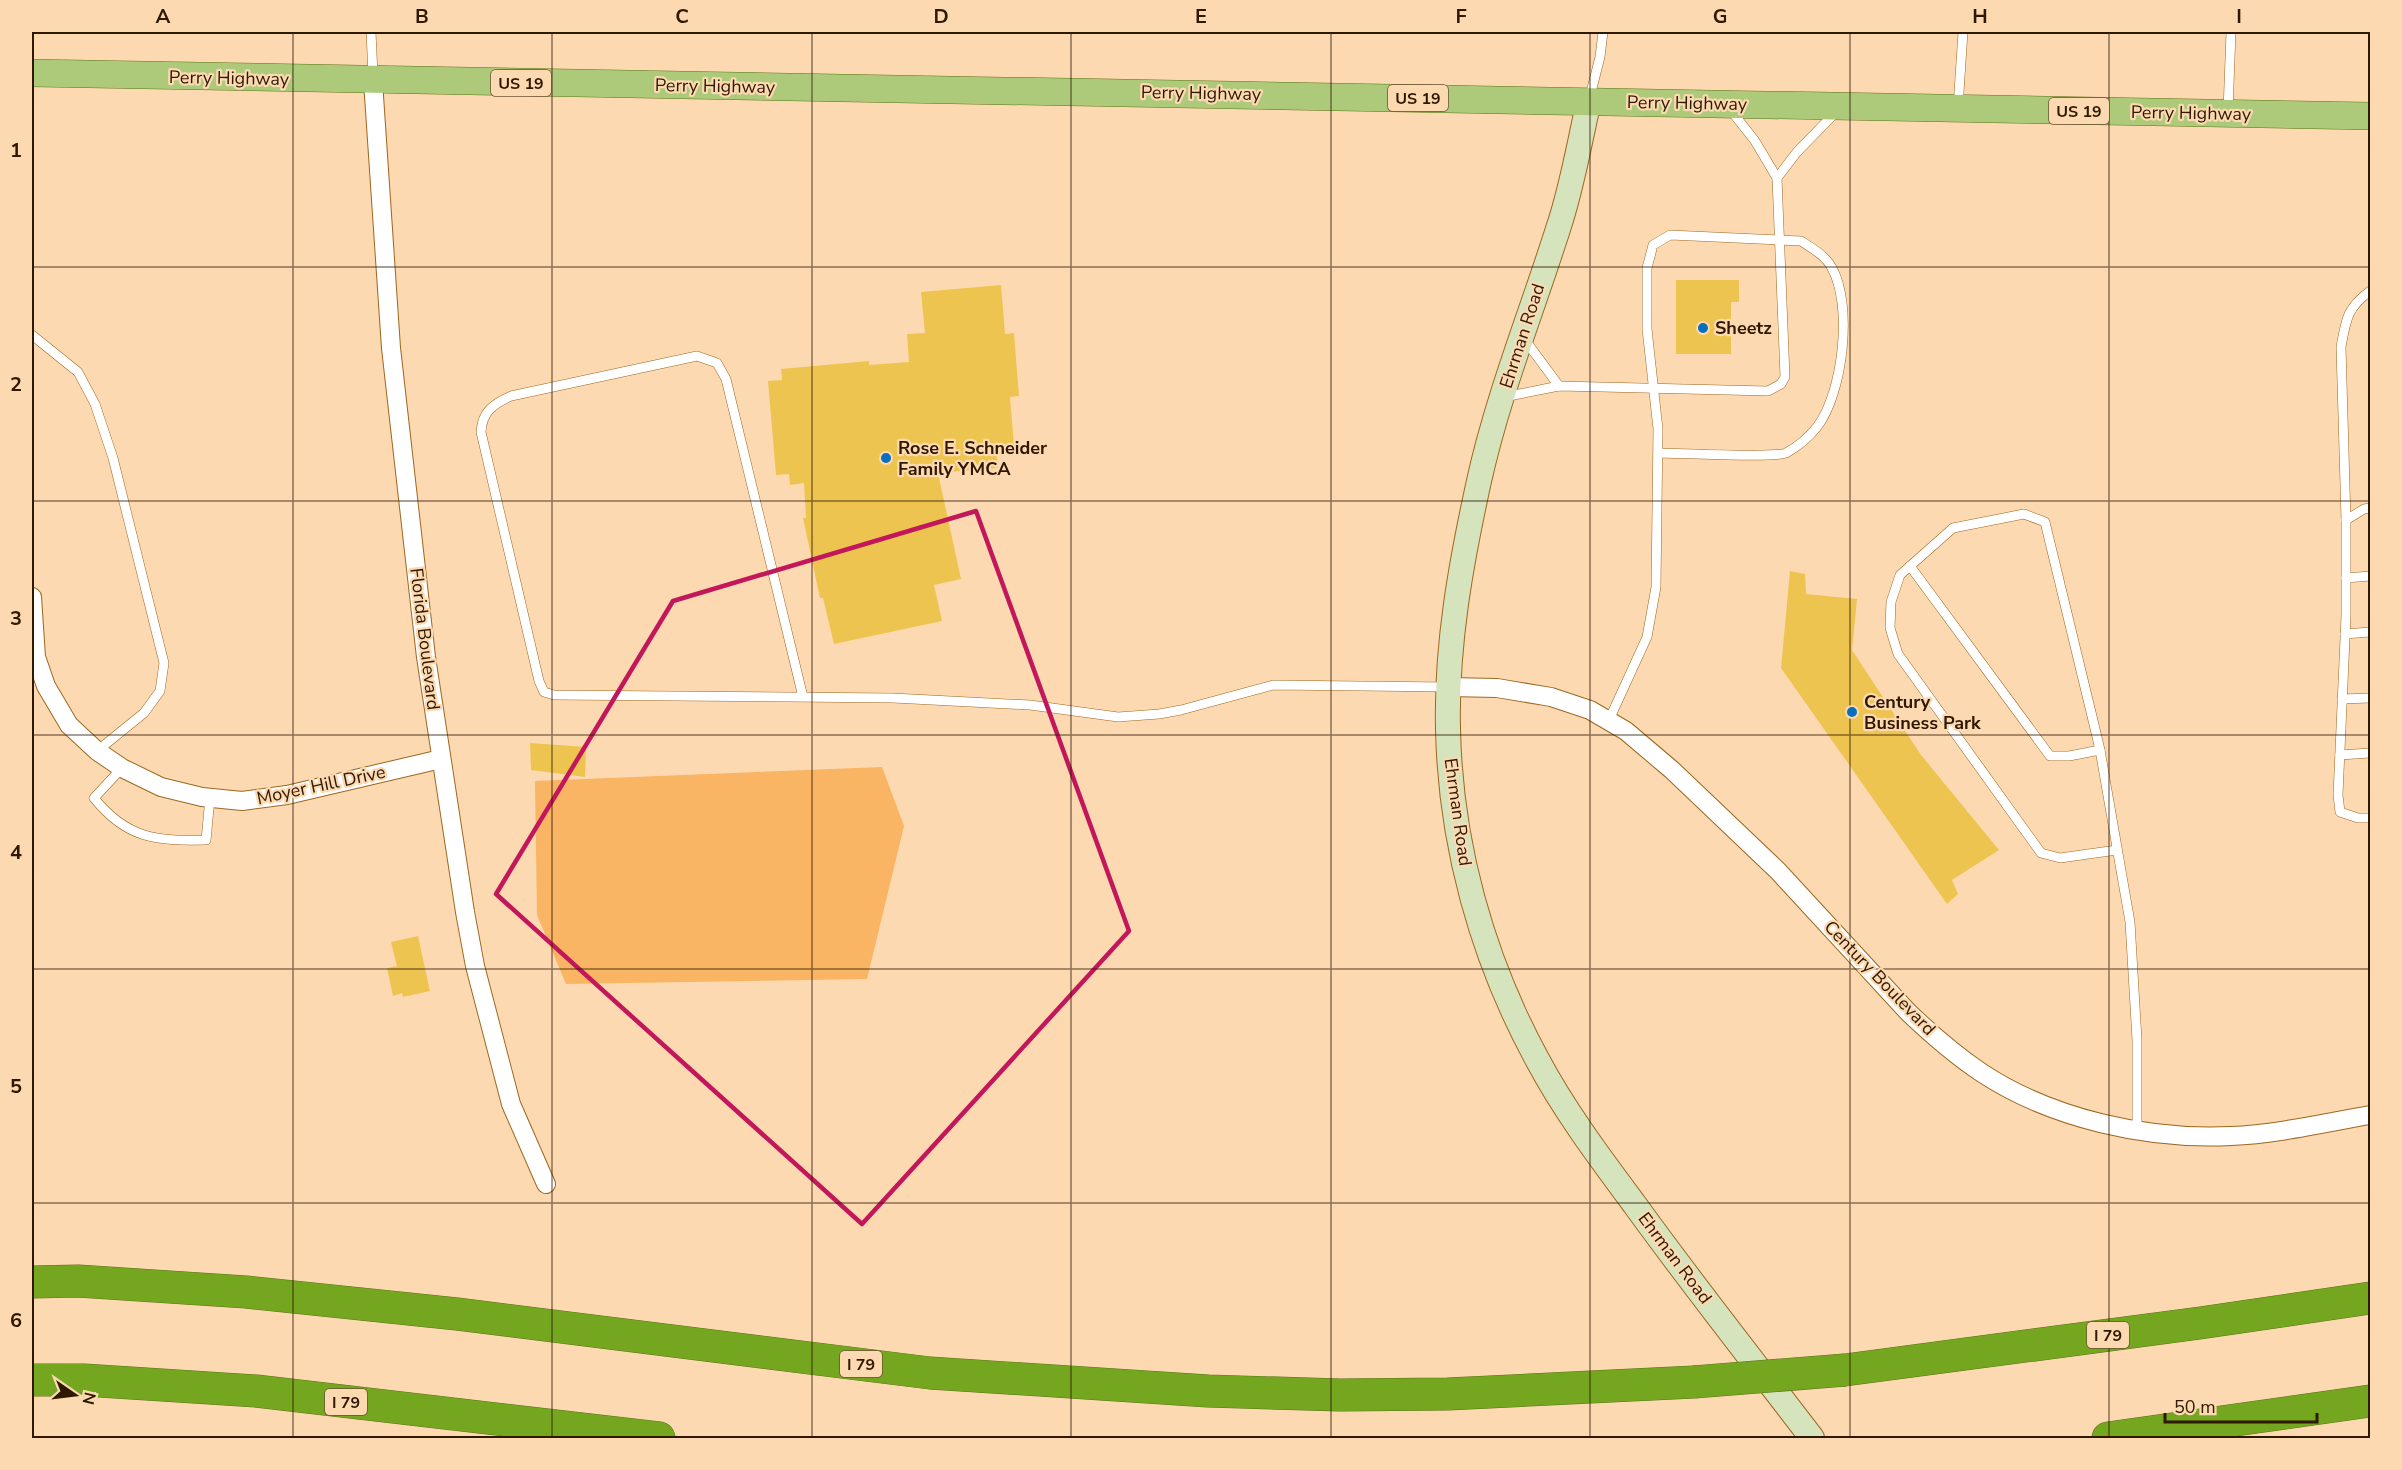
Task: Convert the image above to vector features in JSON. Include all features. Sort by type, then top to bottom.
[{"type":"highway","name":"I 79","points":[[32,1282],[78,1281],[246,1292],[458,1314],[930,1373],[1208,1392],[1340,1395],[1448,1394],[1694,1382],[1845,1370],[2370,1298]]},
{"type":"highway","name":"I 79","points":[[32,1380],[84,1380],[256,1391],[659,1438]]},
{"type":"highway","points":[[2108,1438],[2370,1401]]},
{"type":"main road","name":"Perry Highway","points":[[32,73],[2370,116]]},
{"type":"street","name":"Florida Boulevard","points":[[373,81],[390,348],[426,657],[441,759],[475,966],[511,1104],[546,1184]]},
{"type":"street","name":"Ehrman Road","points":[[1589,101],[1558,229],[1521,335],[1479,480],[1460,578],[1454,611],[1448,687],[1450,768],[1454,807],[1466,871],[1495,967],[1522,1029],[1556,1091],[1613,1176],[1812,1438]]},
{"type":"street","name":"Moyer Hill Drive","points":[[32,597],[36,657],[46,686],[69,725],[97,751],[122,768],[161,787],[210,798],[242,801],[287,795],[441,759]]},
{"type":"street","name":"Century Boulevard","points":[[1448,687],[1497,688],[1551,697],[1572,703],[1609,720],[1626,731],[1672,770],[1778,871],[1908,1012],[1958,1056],[1984,1074],[2044,1104],[2074,1115],[2137,1130],[2200,1136],[2230,1136],[2291,1130],[2370,1115]]},
{"type":"lane","points":[[371,32],[373,81]]},
{"type":"lane","points":[[1589,101],[1600,57],[1603,32]]},
{"type":"lane","points":[[1958,108],[1963,32]]},
{"type":"lane","points":[[2228,113],[2231,32]]},
{"type":"lane","points":[[1502,397],[1558,386],[1768,391],[1781,384],[1785,377],[1778,178],[1755,141],[1726,104]]},
{"type":"lane","points":[[1778,178],[1797,152],[1842,106]]},
{"type":"lane","points":[[1609,720],[1647,637],[1656,587],[1658,429],[1647,329],[1647,268],[1653,245],[1670,235],[1802,241],[1818,252],[1832,267],[1843,300],[1842,355],[1831,398],[1818,426],[1802,442],[1783,455],[1658,453]]},
{"type":"lane","points":[[2370,291],[2355,302],[2345,322],[2341,347],[2346,578],[2338,795],[2340,812],[2358,818],[2370,818]]},
{"type":"lane","points":[[32,335],[78,372],[95,404],[114,458],[165,663],[160,691],[144,713],[97,751]]},
{"type":"lane","points":[[1521,335],[1558,386]]},
{"type":"lane","points":[[803,697],[726,379],[717,363],[697,356],[511,396],[489,408],[482,419],[481,432],[539,681],[544,692],[554,695],[893,698],[1030,705],[1118,717],[1181,710],[1273,685],[1448,687]]},
{"type":"lane","points":[[2346,520],[2370,508]]},
{"type":"lane","points":[[2117,850],[2060,858],[2041,853],[1898,654],[1890,627],[1891,602],[1900,575],[1953,528],[2024,514],[2045,522],[2100,750],[2130,922],[2137,1040],[2137,1130]]},
{"type":"lane","points":[[1910,566],[2050,756],[2069,756],[2100,750]]},
{"type":"lane","points":[[2346,578],[2370,576]]},
{"type":"lane","points":[[2345,634],[2370,632]]},
{"type":"lane","points":[[2342,699],[2370,698]]},
{"type":"lane","points":[[2340,755],[2370,753]]},
{"type":"lane","points":[[122,768],[94,798],[105,812],[136,834],[170,841],[206,840],[210,798]]},
{"type":"highlighted area","points":[[976,511],[1129,931],[862,1224],[496,894],[673,601]]},
{"type":"shaded area","points":[[882,767],[904,826],[867,979],[566,984],[537,915],[535,781]]},
{"type":"building","name":"Sheetz","points":[[1676,280],[1739,280],[1739,302],[1731,302],[1731,354],[1676,354]]},
{"type":"building","name":"Rose E. Schneider Family YMCA","points":[[1001,285],[1005,334],[1014,333],[1019,396],[1010,397],[1014,446],[996,448],[998,468],[938,473],[961,579],[934,585],[942,621],[834,644],[823,598],[820,598],[803,518],[806,518],[804,483],[790,485],[789,474],[776,475],[768,381],[782,380],[781,369],[869,361],[869,365],[909,362],[907,334],[925,333],[921,292]]},
{"type":"building","name":"Century Business Park","points":[[1790,571],[1805,574],[1806,594],[1857,599],[1852,650],[1921,755],[1999,850],[1952,880],[1958,894],[1947,904],[1781,668]]},
{"type":"building","points":[[530,743],[586,747],[585,777],[531,770]]},
{"type":"building","points":[[418,936],[430,991],[403,997],[402,993],[393,996],[387,968],[397,966],[391,942]]},
{"type":"place","name":"Sheetz","points":[[1703,328]]},
{"type":"place","name":"Rose E. Schneider Family YMCA","points":[[886,458]]},
{"type":"place","name":"Century Business Park","points":[[1852,712]]}]
